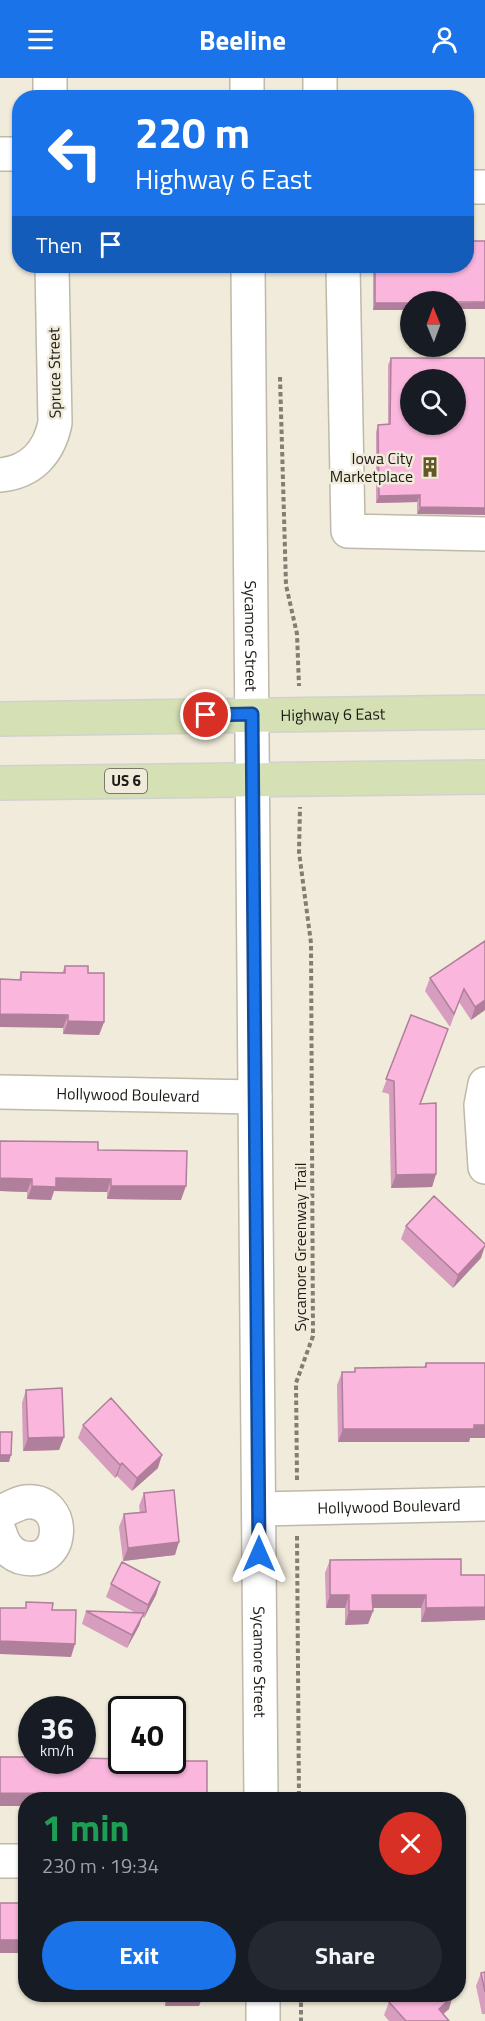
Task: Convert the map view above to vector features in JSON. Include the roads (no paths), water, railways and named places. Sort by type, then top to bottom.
[{"type":"main road","name":"Highway 6 East","points":[[0,719],[485,712]]},
{"type":"main road","name":"US 6","points":[[0,783],[253,778],[485,777]]},
{"type":"street","name":"Spruce Street","points":[[12,471],[40,457],[51,443],[55,423],[52,273]]},
{"type":"street","name":"Sycamore Street","points":[[249,273],[261,1792]]},
{"type":"street","points":[[343,273],[348,531],[485,534]]},
{"type":"street","points":[[485,1084],[481,1106],[485,1167]]},
{"type":"street","name":"Hollywood Boulevard","points":[[0,1092],[255,1097]]},
{"type":"street","points":[[0,1512],[25,1502],[35,1503],[50,1511],[57,1529],[53,1546],[46,1554],[27,1559],[14,1555],[7,1548],[0,1533]]},
{"type":"street","name":"Hollywood Boulevard","points":[[259,1509],[485,1504]]},
{"type":"street","points":[[0,1861],[18,1861]]},
{"type":"street","points":[[262,2002],[263,2021]]},
{"type":"place","name":"Iowa City Marketplace","points":[[430,467]]}]
